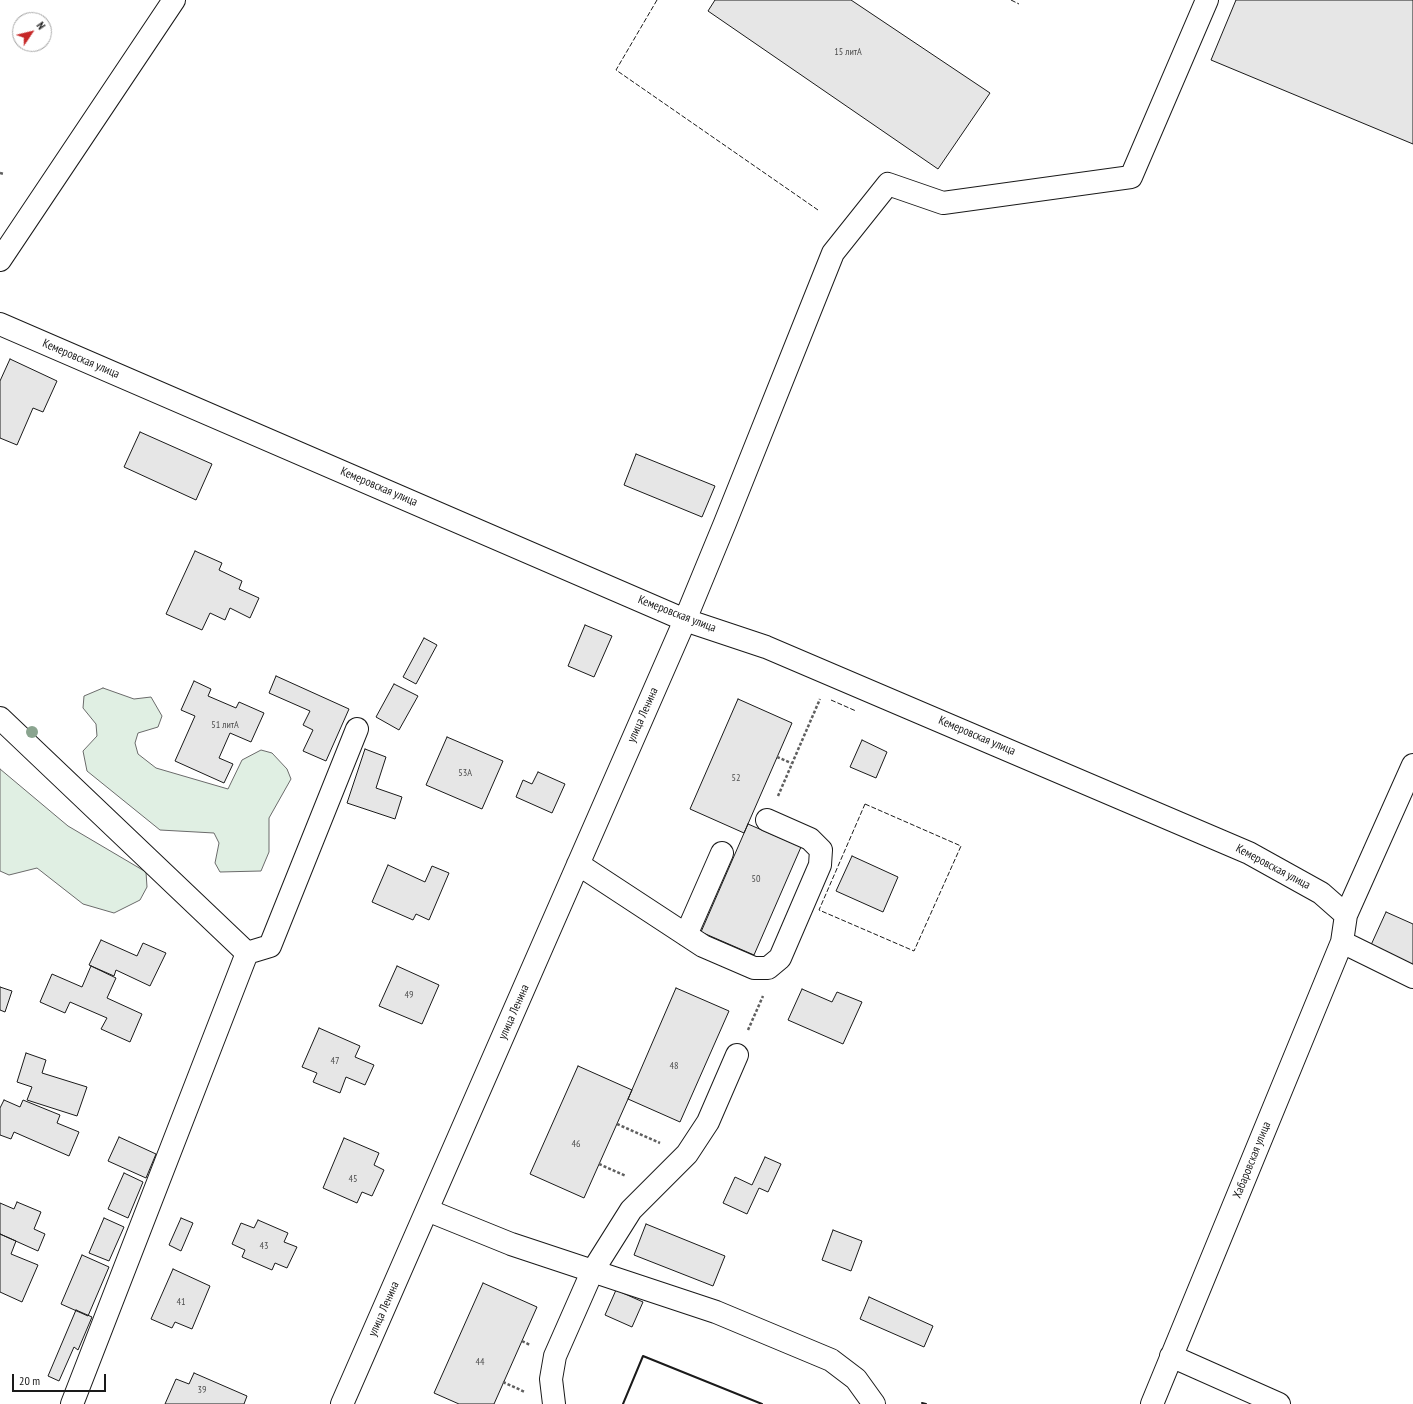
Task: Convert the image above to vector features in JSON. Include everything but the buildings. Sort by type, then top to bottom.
[{"type":"street","points":[[0,260],[174,0]]},
{"type":"street","name":"улица Ленина","points":[[342,1404],[685,620],[833,253],[888,184],[943,203],[1131,177],[1207,0]]},
{"type":"street","name":"Кемеровская улица","points":[[0,324],[685,620],[766,646],[1249,853],[1321,893],[1346,915]]},
{"type":"street","points":[[0,718],[247,953]]},
{"type":"street","points":[[247,953],[270,946],[357,729]]},
{"type":"street","name":"Хабаровская улица","points":[[1152,1404],[1342,942],[1346,915],[1413,765]]},
{"type":"street","points":[[578,864],[703,946],[754,968],[768,968],[780,958],[820,865],[820,850],[810,839],[767,820]]},
{"type":"street","points":[[686,935],[722,853]]},
{"type":"street","points":[[1342,942],[1413,977]]},
{"type":"street","points":[[72,1404],[247,953]]},
{"type":"street","points":[[554,1404],[551,1379],[555,1356],[592,1272],[631,1210],[687,1154],[708,1122],[737,1055]]},
{"type":"street","points":[[427,1210],[511,1244],[716,1312],[831,1360],[856,1379],[874,1404]]},
{"type":"street","points":[[1171,1356],[1279,1404]]},
{"type":"path","points":[[0,173],[4,174]]},
{"type":"path","points":[[767,820],[808,726]]},
{"type":"path","points":[[777,757],[792,763]]},
{"type":"path","points":[[737,1055],[765,991],[768,968]]},
{"type":"path","points":[[617,1124],[687,1154]]},
{"type":"green space","points":[[103,688],[134,699],[151,697],[162,716],[158,727],[138,733],[135,743],[138,754],[156,768],[228,789],[242,760],[261,750],[272,753],[287,769],[291,779],[269,818],[269,852],[261,871],[220,872],[215,863],[219,843],[214,833],[160,830],[87,771],[83,751],[97,736],[96,724],[83,708],[84,696]]},
{"type":"green space","points":[[0,769],[68,826],[146,872],[147,887],[140,900],[114,913],[83,904],[37,868],[9,875],[0,871]]},
{"type":"fence","points":[[657,0],[616,70],[818,210]]},
{"type":"fence","points":[[1011,0],[1019,4]]},
{"type":"fence","points":[[831,700],[856,711]]},
{"type":"fence","points":[[865,804],[961,846],[914,951],[819,910],[865,804]]},
{"type":"wall","points":[[623,1404],[643,1356],[762,1404]]},
{"type":"wall","points":[[922,1403],[926,1404]]}]
